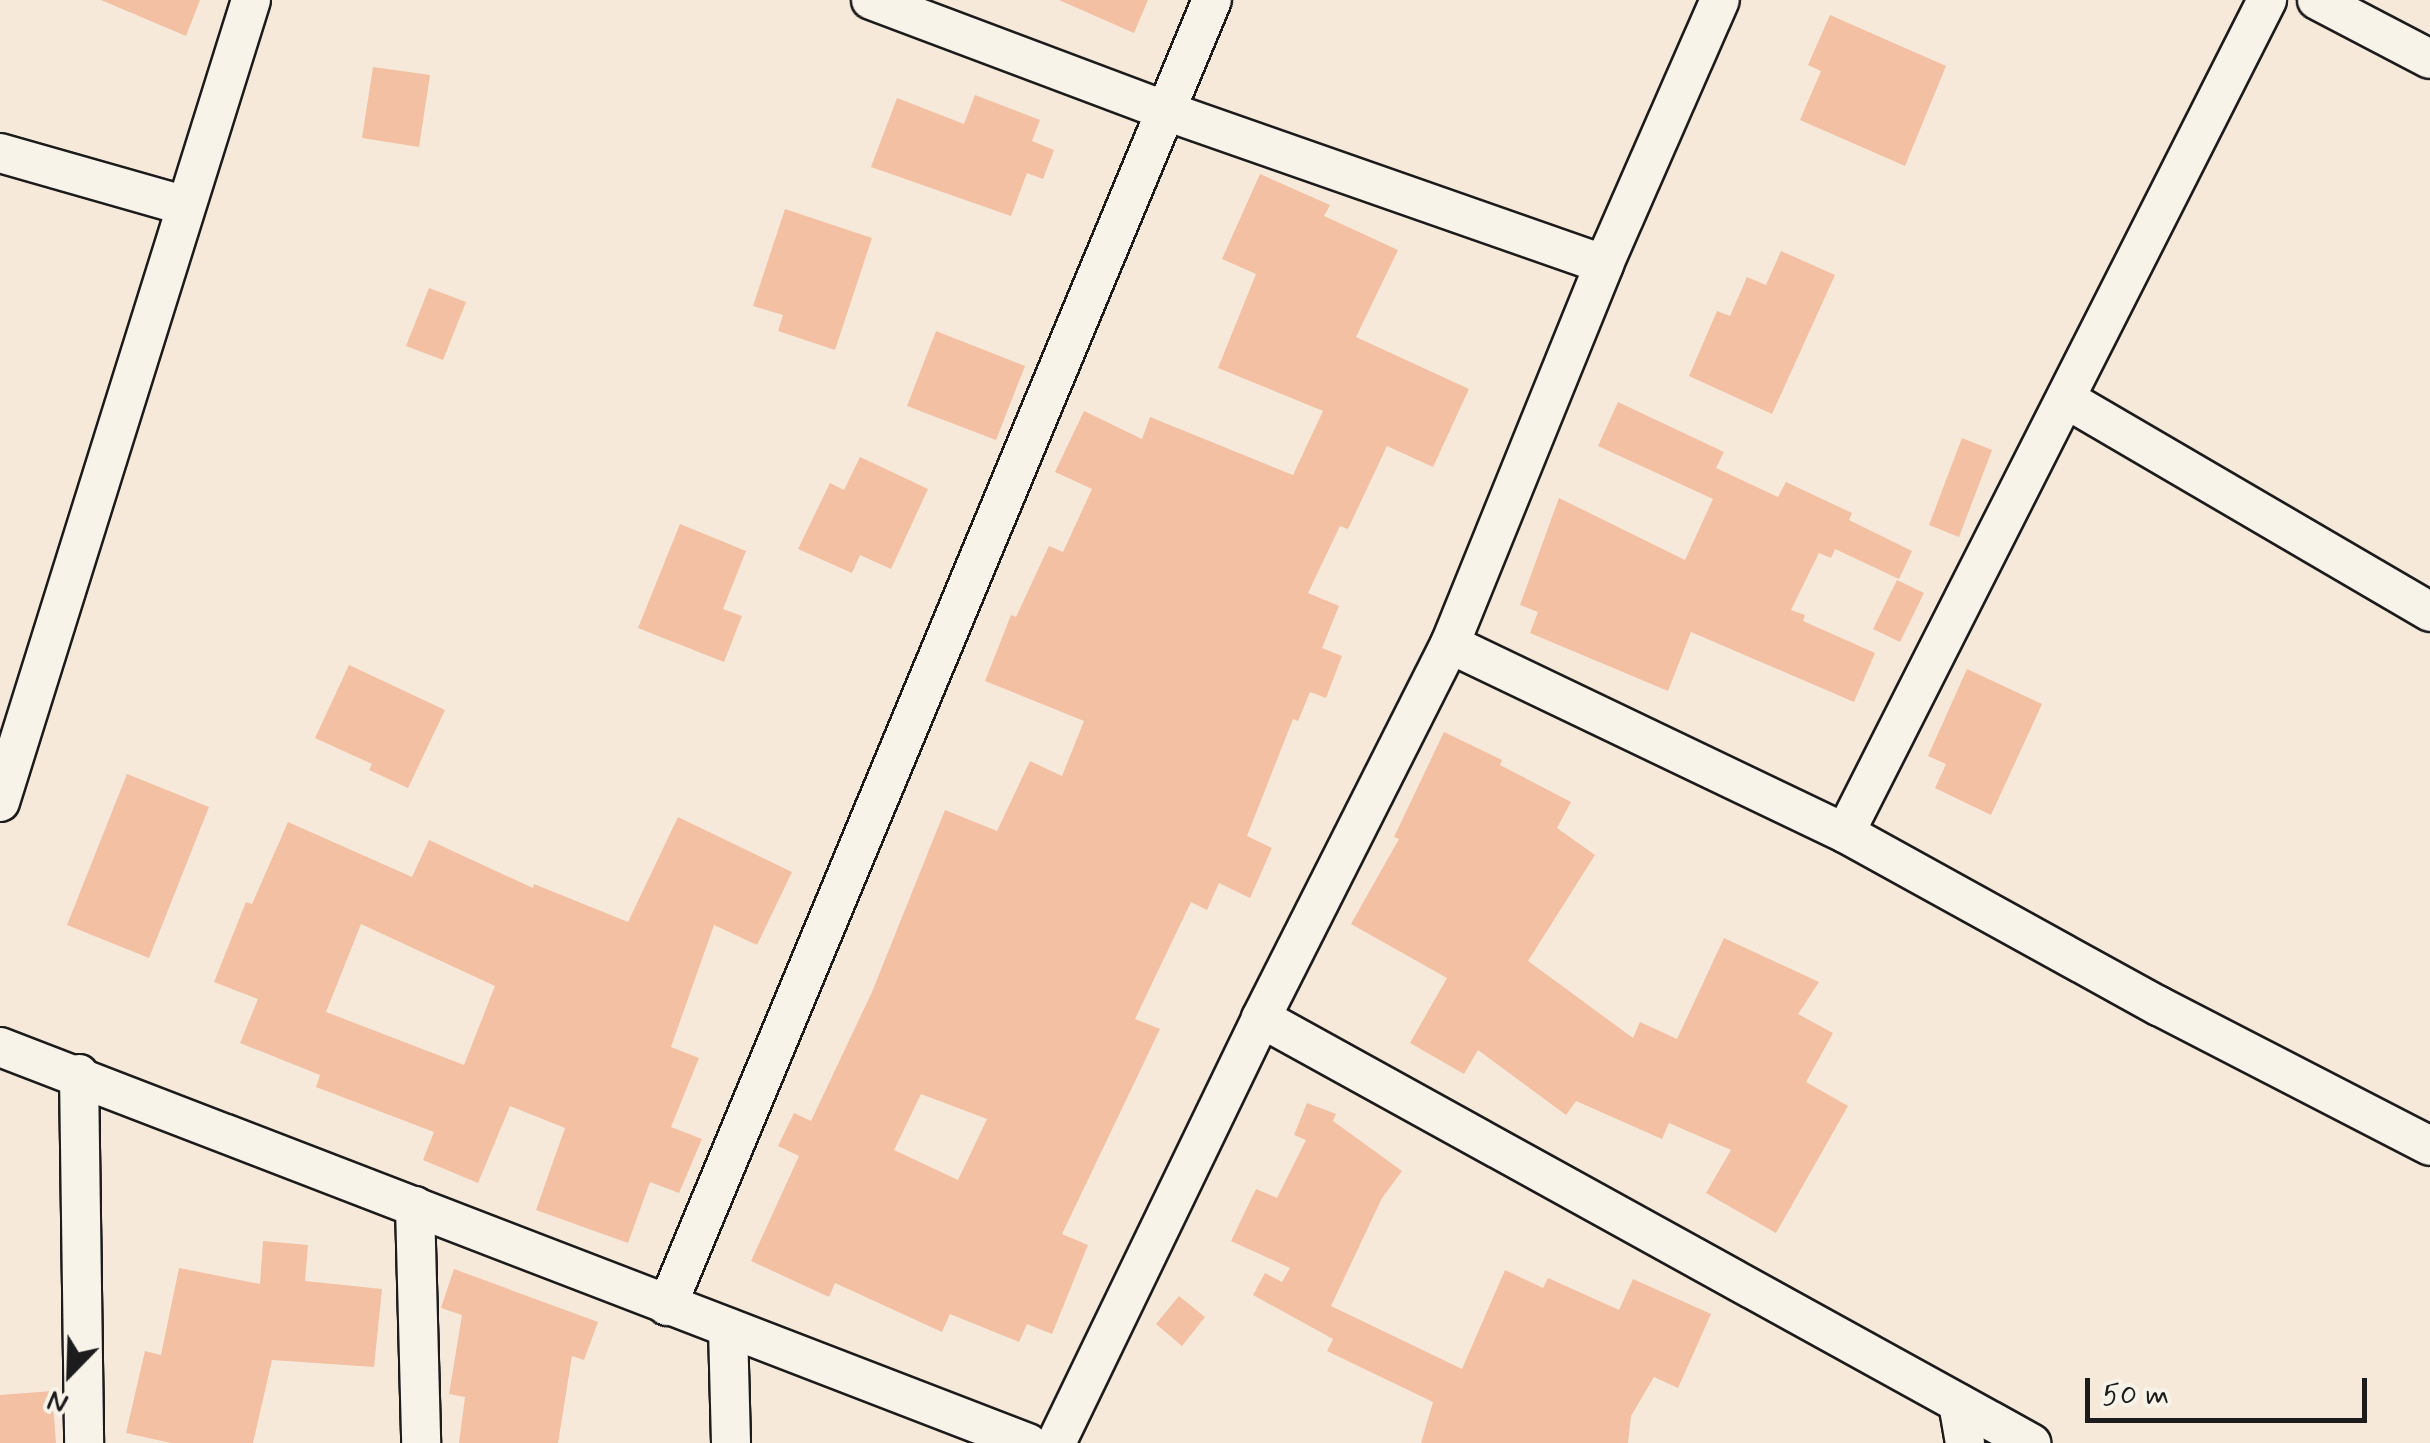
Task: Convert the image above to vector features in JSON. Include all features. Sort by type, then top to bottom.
[{"type":"street","points":[[0,802],[251,0]]},
{"type":"street","points":[[871,0],[1166,112],[1604,264]]},
{"type":"street","points":[[667,1306],[1212,0]]},
{"type":"street","points":[[1056,1443],[1262,1018],[1450,644],[1604,264],[1720,0]]},
{"type":"street","points":[[1846,833],[2267,0]]},
{"type":"street","points":[[2317,0],[2430,59]]},
{"type":"street","points":[[0,153],[186,206]]},
{"type":"street","points":[[2066,399],[2430,612]]},
{"type":"street","points":[[1450,644],[1846,833],[2159,1006],[2430,1146]]},
{"type":"street","points":[[1262,1018],[2031,1443]]},
{"type":"street","points":[[0,1047],[728,1328],[951,1428],[1028,1443]]},
{"type":"street","points":[[78,1074],[84,1443]]},
{"type":"street","points":[[416,1206],[421,1443]]},
{"type":"street","points":[[728,1328],[732,1443]]},
{"type":"street","points":[[1958,1403],[1966,1443]]},
{"type":"building","points":[[101,0],[200,0],[186,36]]},
{"type":"building","points":[[1059,0],[1148,0],[1134,33]]},
{"type":"building","points":[[1830,15],[1946,66],[1905,166],[1800,120],[1821,71],[1808,65]]},
{"type":"building","points":[[373,67],[430,75],[419,147],[362,138]]},
{"type":"building","points":[[975,95],[1040,120],[1032,141],[1054,150],[1043,179],[1027,173],[1011,216],[871,167],[897,98],[964,124]]},
{"type":"building","points":[[1260,174],[1330,205],[1324,216],[1398,250],[1356,337],[1469,389],[1433,467],[1387,446],[1348,529],[1340,526],[1308,593],[1339,606],[1322,648],[1342,656],[1326,698],[1310,692],[1298,721],[1293,719],[1247,836],[1272,848],[1250,898],[1219,883],[1207,910],[1191,902],[1135,1019],[1160,1029],[1062,1234],[1088,1245],[1052,1334],[1027,1324],[1019,1342],[950,1314],[942,1332],[835,1283],[829,1297],[751,1261],[799,1156],[778,1146],[794,1113],[811,1121],[872,992],[945,810],[997,831],[1030,761],[1062,776],[1084,721],[985,681],[1011,615],[1016,617],[1049,546],[1063,552],[1092,489],[1055,472],[1084,411],[1142,439],[1150,417],[1293,475],[1323,411],[1218,368],[1256,274],[1222,259]],"holes":[[[921,1094],[987,1119],[958,1180],[894,1150]]]},
{"type":"building","points":[[785,209],[872,238],[835,350],[778,331],[783,315],[753,306]]},
{"type":"building","points":[[1781,251],[1835,275],[1772,414],[1689,376],[1717,311],[1730,316],[1747,277],[1766,285]]},
{"type":"building","points":[[429,288],[466,302],[443,360],[406,346]]},
{"type":"building","points":[[936,331],[1025,366],[996,440],[907,406]]},
{"type":"building","points":[[1618,402],[1724,452],[1716,468],[1778,497],[1786,482],[1852,513],[1849,520],[1912,551],[1899,579],[1835,549],[1831,558],[1819,553],[1791,610],[1805,615],[1803,621],[1875,653],[1854,702],[1691,632],[1668,691],[1530,633],[1538,612],[1520,605],[1559,498],[1685,560],[1713,499],[1598,446]]},
{"type":"building","points":[[1962,438],[1992,450],[1959,537],[1929,525]]},
{"type":"building","points":[[860,457],[928,489],[891,569],[860,555],[852,573],[798,549],[830,483],[844,490]]},
{"type":"building","points":[[680,524],[746,551],[723,609],[742,616],[724,662],[638,628]]},
{"type":"building","points":[[1897,580],[1924,593],[1900,642],[1873,629]]},
{"type":"building","points":[[349,665],[445,710],[408,788],[369,770],[372,764],[315,738]]},
{"type":"building","points":[[1967,669],[2042,704],[1991,815],[1935,788],[1946,764],[1928,756]]},
{"type":"building","points":[[1444,732],[1502,760],[1500,765],[1571,802],[1557,828],[1595,855],[1528,961],[1633,1038],[1640,1022],[1677,1039],[1724,938],[1819,982],[1798,1014],[1833,1033],[1806,1082],[1848,1106],[1776,1233],[1706,1193],[1731,1150],[1669,1123],[1662,1139],[1576,1101],[1566,1115],[1478,1050],[1464,1074],[1410,1043],[1447,978],[1351,924],[1399,839],[1394,837]]},
{"type":"building","points":[[127,774],[209,807],[149,958],[67,925]]},
{"type":"building","points":[[678,817],[792,872],[757,945],[714,925],[671,1047],[699,1058],[671,1127],[702,1139],[679,1193],[650,1182],[628,1243],[536,1210],[565,1128],[510,1106],[478,1183],[423,1160],[434,1132],[316,1087],[320,1075],[240,1043],[258,999],[214,982],[246,902],[252,904],[288,822],[412,877],[429,840],[533,888],[534,884],[628,922]],"holes":[[[361,924],[495,986],[464,1065],[326,1012]]]},
{"type":"building","points":[[1307,1103],[1336,1114],[1333,1121],[1402,1171],[1382,1198],[1331,1306],[1462,1369],[1505,1270],[1543,1288],[1548,1278],[1619,1310],[1633,1279],[1711,1314],[1678,1388],[1654,1377],[1631,1416],[1628,1443],[1421,1443],[1433,1402],[1327,1351],[1333,1339],[1253,1295],[1265,1273],[1282,1282],[1290,1268],[1231,1241],[1256,1189],[1277,1198],[1306,1140],[1294,1135]]},
{"type":"building","points":[[263,1241],[308,1245],[305,1281],[382,1289],[374,1367],[272,1360],[253,1443],[171,1443],[126,1433],[145,1351],[161,1355],[179,1268],[260,1284]]},
{"type":"building","points":[[454,1269],[598,1322],[584,1360],[572,1356],[558,1443],[459,1443],[465,1397],[449,1394],[462,1315],[441,1308]]},
{"type":"building","points":[[1179,1296],[1205,1317],[1182,1346],[1156,1324]]},
{"type":"building","points":[[52,1391],[56,1443],[0,1443],[0,1395]]}]
